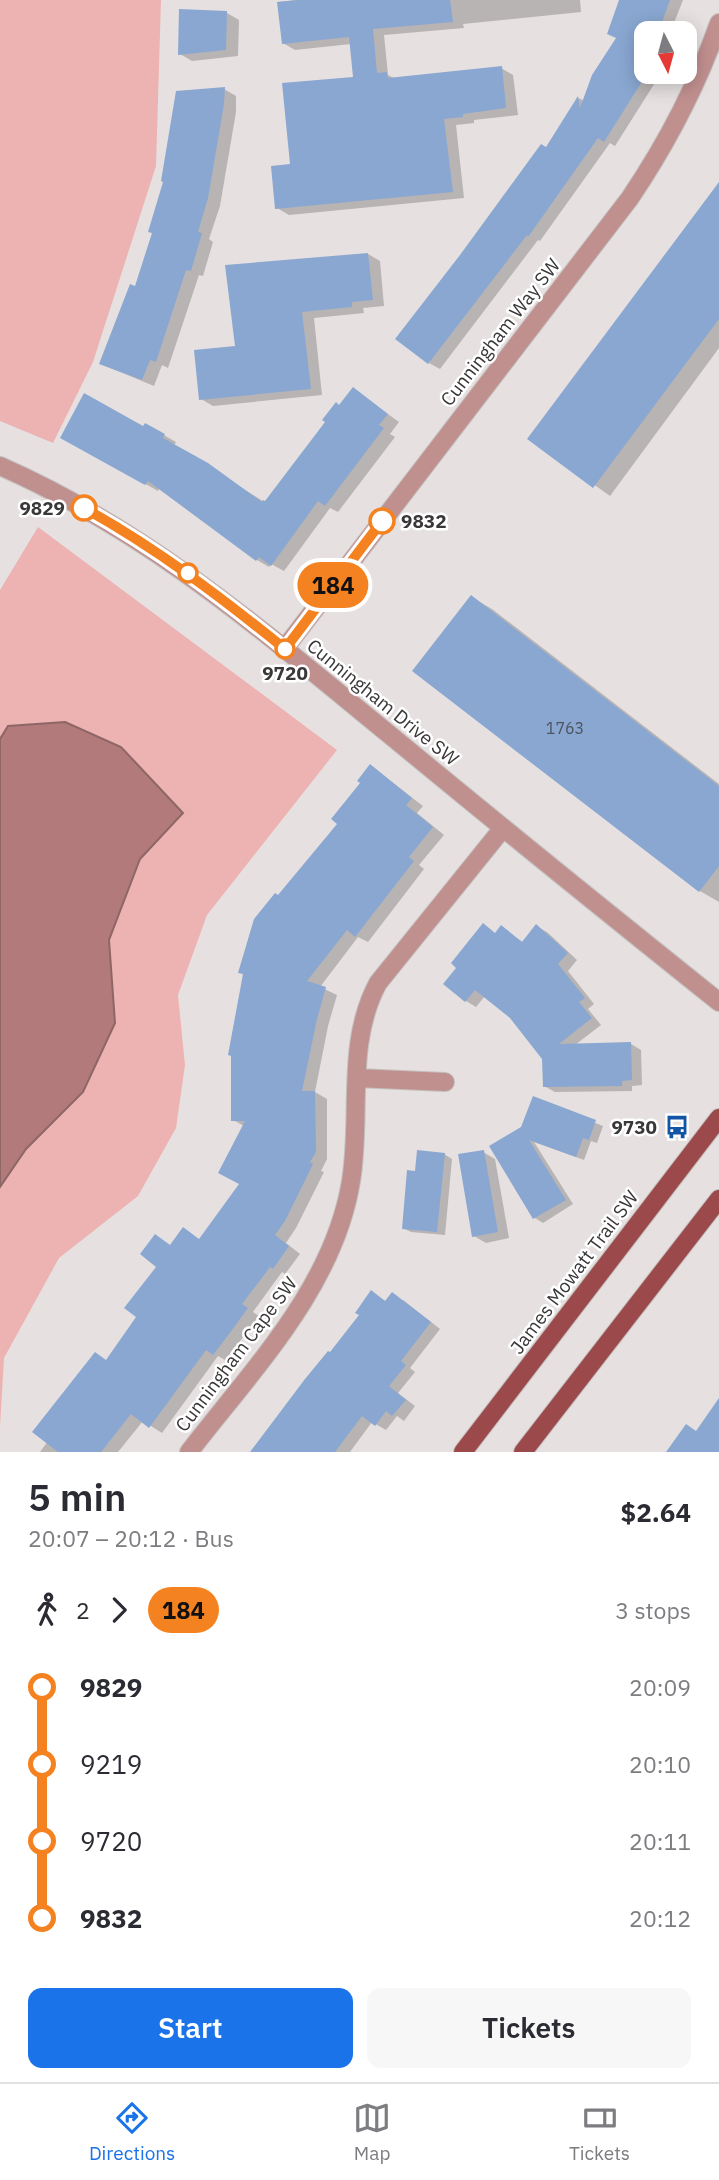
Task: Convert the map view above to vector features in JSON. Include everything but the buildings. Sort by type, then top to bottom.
[{"type":"main road","name":"James Mowatt Trail SW","points":[[463,1452],[719,1118]]},
{"type":"main road","points":[[523,1452],[719,1199]]},
{"type":"street","name":"Cunningham Way SW","points":[[285,649],[630,198],[659,155],[681,114],[702,72],[719,23]]},
{"type":"street","name":"Cunningham Drive SW","points":[[0,466],[67,498],[157,551],[204,584],[719,1002]]},
{"type":"street","name":"Cunningham Cape SW","points":[[189,1452],[286,1327],[320,1275],[332,1248],[351,1182],[357,1058],[367,1003],[378,983],[503,828]]},
{"type":"street","points":[[357,1077],[445,1082]]},
{"type":"shaded area","points":[[0,0],[161,0],[156,166],[93,362],[53,443],[0,421]]},
{"type":"shaded area","points":[[38,527],[337,750],[207,915],[178,995],[185,1065],[176,1128],[138,1196],[59,1258],[4,1358],[0,1427],[0,590]]},
{"type":"shaded area","points":[[65,722],[121,747],[183,813],[140,859],[109,940],[115,1023],[83,1092],[26,1149],[0,1187],[0,739],[8,726]]},
{"type":"bus line","name":"184","points":[[84,508],[157,551],[204,584],[285,649],[382,521]]},
{"type":"place","name":"9829","points":[[84,508]]},
{"type":"place","name":"9832","points":[[382,521]]},
{"type":"place","name":"9720","points":[[285,649]]},
{"type":"place","name":"9730","points":[[677,1127]]}]
